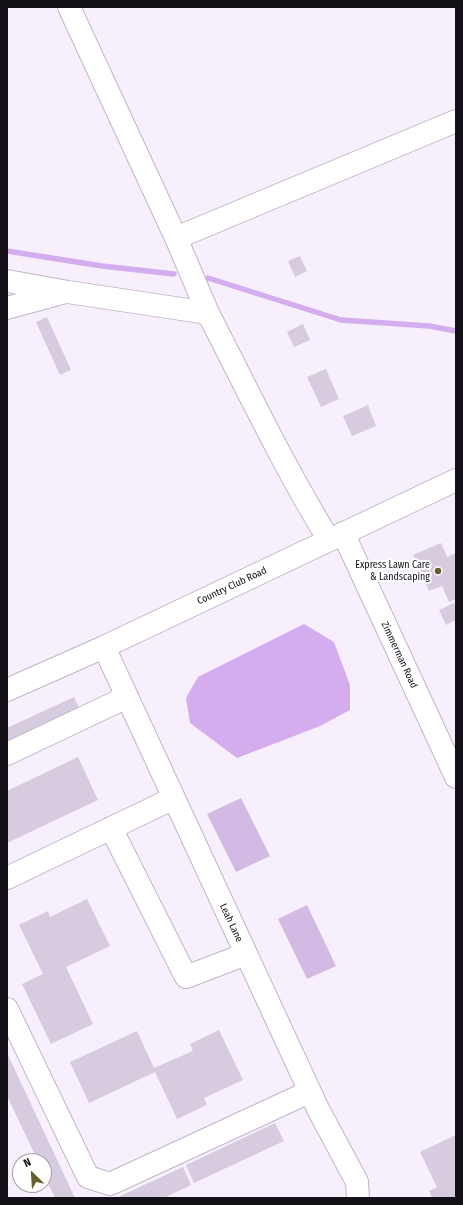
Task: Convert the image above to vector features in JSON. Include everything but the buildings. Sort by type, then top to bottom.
[{"type":"street","name":"Zimmerman Road","points":[[69,7],[176,238],[208,313],[316,518],[336,536],[456,777]]},
{"type":"street","points":[[176,238],[456,121]]},
{"type":"street","points":[[7,281],[68,292],[208,313]]},
{"type":"street","points":[[7,308],[68,292]]},
{"type":"street","name":"Country Club Road","points":[[7,690],[104,647],[456,480]]},
{"type":"street","name":"Leah Lane","points":[[104,647],[318,1109],[357,1182],[358,1198]]},
{"type":"street","points":[[7,754],[127,697]]},
{"type":"street","points":[[7,878],[174,798]]},
{"type":"street","points":[[111,828],[186,977],[246,954]]},
{"type":"street","points":[[7,1009],[88,1177],[110,1184],[310,1092]]},
{"type":"shaded area","points":[[304,624],[334,642],[350,685],[350,710],[320,726],[237,758],[190,723],[186,698],[198,677]]},
{"type":"shaded area","points":[[241,798],[270,856],[236,872],[207,814]]},
{"type":"shaded area","points":[[307,905],[336,966],[307,979],[278,919]]},
{"type":"waterway","points":[[7,251],[102,266],[174,274]]},
{"type":"waterway","points":[[208,278],[341,320],[429,326],[456,331]]},
{"type":"place","name":"Express Lawn Care & Landscaping","points":[[438,571]]}]
